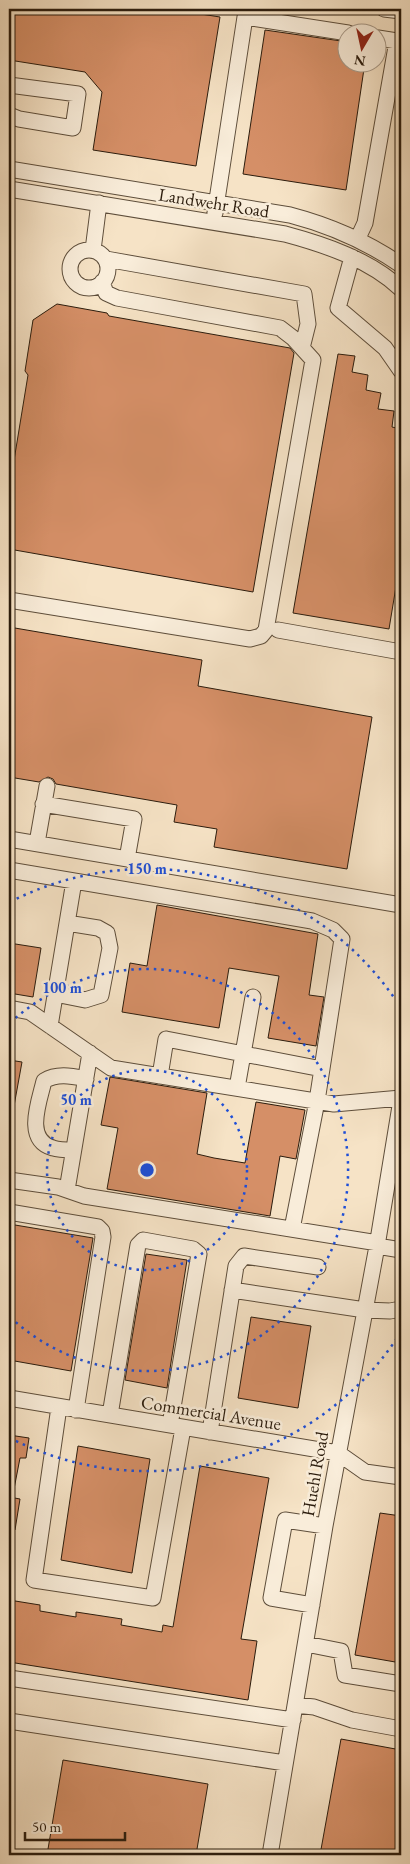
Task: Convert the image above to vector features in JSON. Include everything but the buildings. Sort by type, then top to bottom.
[{"type":"street","points":[[384,9],[401,11]]},
{"type":"street","points":[[213,222],[245,17],[338,31]]},
{"type":"street","points":[[358,238],[365,223],[397,41],[388,40]]},
{"type":"street","points":[[9,85],[78,94],[73,128],[19,119],[9,115]]},
{"type":"street","name":"Landwehr Road","points":[[9,169],[290,215],[326,224],[358,238],[401,265]]},
{"type":"street","name":"Landwehr Road","points":[[9,189],[285,234],[319,243],[352,257],[401,289]]},
{"type":"street","points":[[93,250],[99,203]]},
{"type":"street","points":[[106,259],[108,271],[102,282],[91,288],[78,284],[71,274],[72,261],[75,255],[80,252],[93,250],[106,259],[304,294],[308,324],[302,348]]},
{"type":"street","points":[[352,257],[338,308],[385,348],[401,371]]},
{"type":"street","points":[[9,600],[250,639],[261,636],[266,630],[313,360],[280,328],[116,298],[106,294],[102,282]]},
{"type":"street","points":[[278,630],[401,652]]},
{"type":"street","points":[[37,843],[46,786]]},
{"type":"street","points":[[43,804],[134,819],[127,858]]},
{"type":"street","points":[[9,839],[401,905]]},
{"type":"street","points":[[9,870],[312,922],[333,930],[342,939],[317,1102],[292,1229]]},
{"type":"street","points":[[50,1026],[74,881]]},
{"type":"street","points":[[55,994],[85,1000],[101,995],[110,948],[106,933],[98,928],[67,923]]},
{"type":"street","points":[[237,1088],[254,997]]},
{"type":"street","points":[[9,1008],[30,1012],[111,1068],[334,1104],[401,1099]]},
{"type":"street","points":[[160,1076],[166,1039],[322,1069]]},
{"type":"street","points":[[67,1190],[90,1053]]},
{"type":"street","points":[[73,1150],[53,1148],[42,1142],[37,1136],[36,1120],[44,1081],[52,1076],[64,1075],[86,1079]]},
{"type":"street","name":"Huehl Road","points":[[270,1855],[325,1526],[377,1244],[401,1099]]},
{"type":"street","points":[[9,1180],[67,1190],[84,1196],[292,1229],[401,1250]]},
{"type":"street","points":[[9,1212],[98,1227],[102,1231],[76,1410]]},
{"type":"street","points":[[59,1407],[34,1580],[153,1598],[199,1254],[193,1249],[143,1240],[138,1245],[110,1415]]},
{"type":"street","points":[[210,1432],[236,1266],[244,1256],[318,1266]]},
{"type":"street","points":[[232,1290],[365,1310],[401,1309]]},
{"type":"street","name":"Commercial Avenue","points":[[9,1398],[338,1454],[365,1472],[401,1477]]},
{"type":"street","points":[[312,1605],[271,1598],[285,1520],[325,1526]]},
{"type":"street","points":[[306,1644],[341,1651],[345,1674],[401,1684]]},
{"type":"street","points":[[9,1678],[294,1713],[314,1707],[352,1720],[401,1729]]},
{"type":"street","points":[[9,1721],[285,1763]]}]
